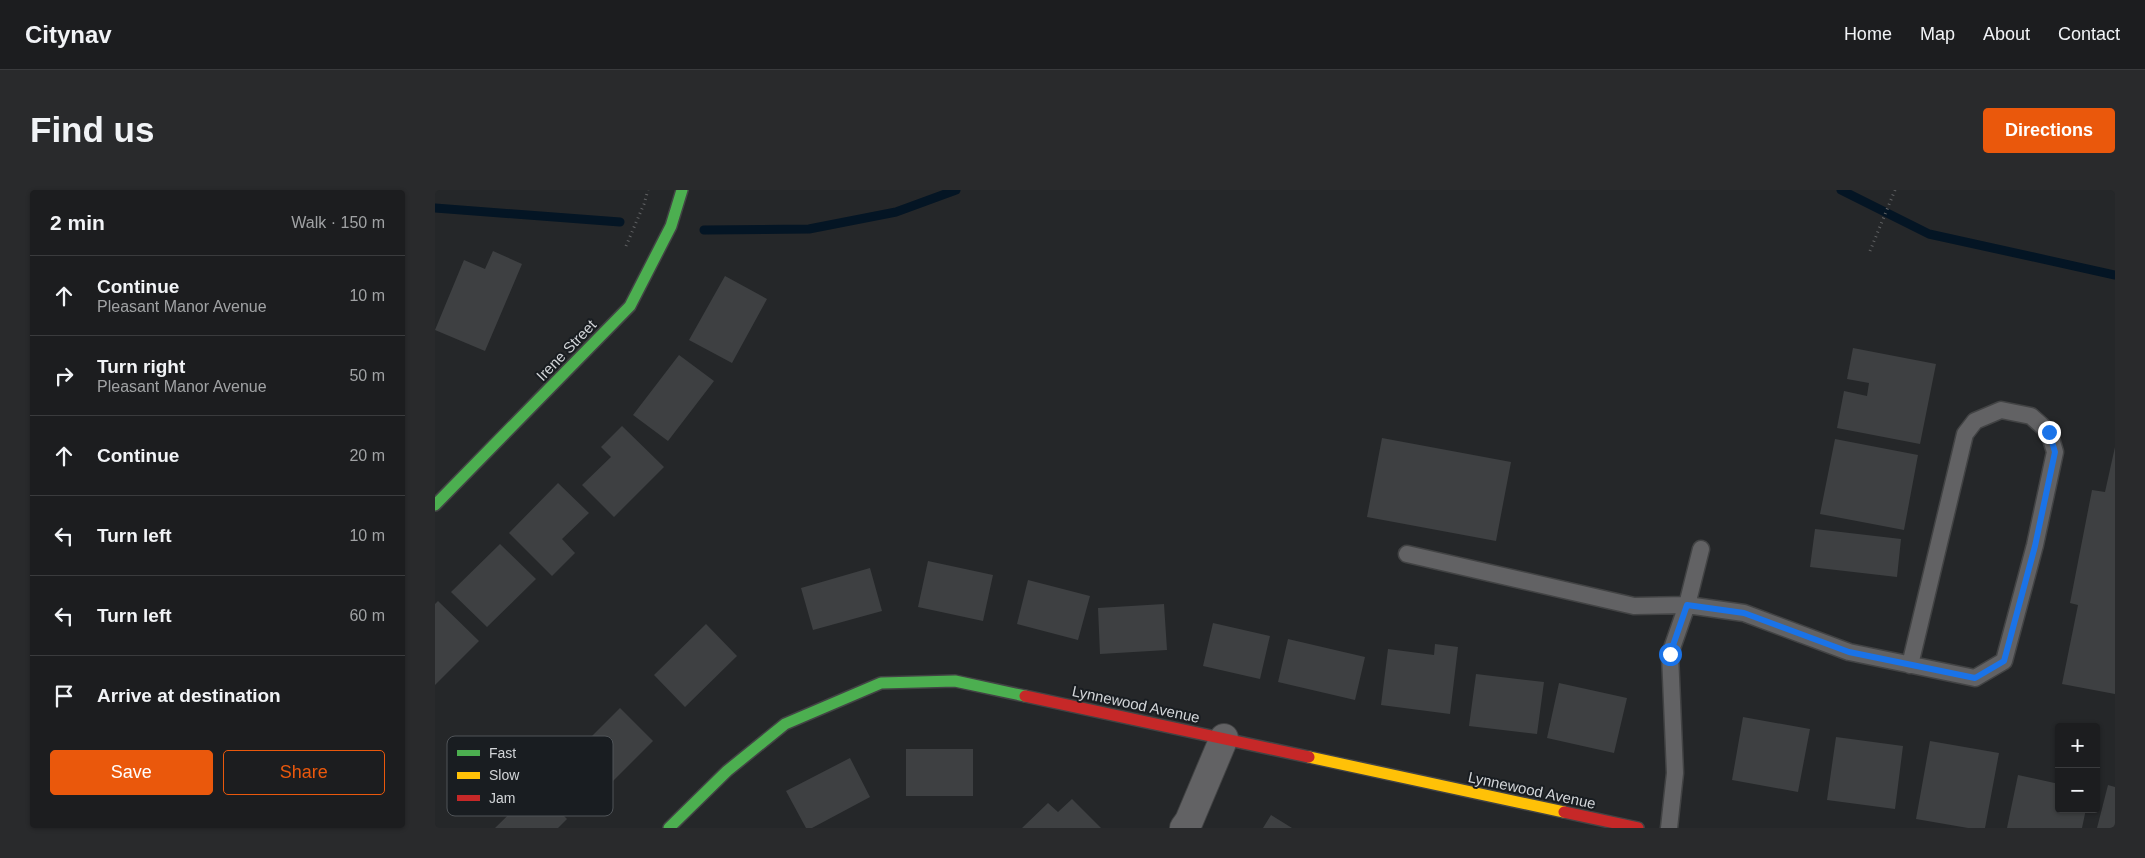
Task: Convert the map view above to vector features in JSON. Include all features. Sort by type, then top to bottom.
[{"type":"street","name":"Irene Street","points":[[435,506],[630,306],[671,226],[682,190]]},
{"type":"street","name":"Lynnewood Avenue","points":[[669,828],[727,771],[785,724],[881,682],[955,681],[1637,828]]},
{"type":"street","points":[[1184,828],[1189,821],[1224,738]]},
{"type":"lane","points":[[1407,554],[1634,606],[1687,605],[1744,613],[1849,652],[1975,678],[2004,661],[2035,546],[2055,452],[2049,432],[2031,416],[2001,410],[1975,421],[1965,434],[1911,664]]},
{"type":"lane","points":[[1669,828],[1675,773],[1670,654],[1687,605],[1701,549]]},
{"type":"path","points":[[625,249],[645,204],[648,190]]},
{"type":"path","points":[[1870,251],[1895,190]]},
{"type":"building","points":[[493,251],[522,264],[485,351],[435,330],[464,260],[485,269]]},
{"type":"building","points":[[725,276],[767,299],[732,363],[689,340]]},
{"type":"building","points":[[1853,348],[1936,364],[1920,444],[1837,428],[1844,391],[1867,396],[1869,383],[1847,379]]},
{"type":"building","points":[[679,355],[714,381],[668,441],[633,415]]},
{"type":"building","points":[[622,426],[664,467],[614,517],[582,485],[611,457],[601,447]]},
{"type":"building","points":[[1382,438],[1511,462],[1496,541],[1367,517]]},
{"type":"building","points":[[1835,439],[1918,455],[1904,530],[1820,514]]},
{"type":"building","points":[[2115,447],[2115,694],[2062,684],[2078,605],[2070,603],[2092,490],[2105,492]]},
{"type":"building","points":[[558,483],[589,513],[562,539],[575,553],[552,576],[509,533]]},
{"type":"building","points":[[1815,529],[1901,539],[1897,577],[1810,567]]},
{"type":"building","points":[[500,544],[536,579],[487,627],[451,592]]},
{"type":"building","points":[[928,561],[993,575],[983,621],[918,607]]},
{"type":"building","points":[[870,568],[882,611],[813,630],[801,588]]},
{"type":"building","points":[[1028,580],[1090,596],[1078,640],[1017,624]]},
{"type":"building","points":[[438,601],[479,641],[435,685],[435,604]]},
{"type":"building","points":[[1164,604],[1167,650],[1100,654],[1098,608]]},
{"type":"building","points":[[1213,623],[1270,636],[1260,679],[1203,666]]},
{"type":"building","points":[[706,624],[737,656],[685,707],[654,675]]},
{"type":"building","points":[[1288,639],[1365,657],[1355,700],[1278,682]]},
{"type":"building","points":[[1435,644],[1458,647],[1450,714],[1381,705],[1388,649],[1434,655]]},
{"type":"building","points":[[1476,674],[1544,682],[1537,734],[1469,726]]},
{"type":"building","points":[[1559,683],[1627,698],[1614,753],[1547,738]]},
{"type":"building","points":[[620,708],[653,741],[613,781],[613,736],[592,736]]},
{"type":"building","points":[[1743,717],[1810,729],[1798,792],[1732,780]]},
{"type":"building","points":[[1836,737],[1903,746],[1895,809],[1827,800]]},
{"type":"building","points":[[1930,741],[1999,753],[1985,828],[1968,828],[1916,819]]},
{"type":"building","points":[[906,749],[973,749],[973,796],[906,796]]},
{"type":"building","points":[[850,758],[870,797],[812,828],[806,828],[786,791]]},
{"type":"building","points":[[2018,775],[2055,783],[2055,813],[2085,813],[2082,828],[2007,828]]},
{"type":"building","points":[[2108,785],[2115,787],[2115,828],[2097,828]]},
{"type":"building","points":[[1072,799],[1101,828],[1022,828],[1048,803],[1058,812]]},
{"type":"building","points":[[1271,815],[1292,828],[1263,828]]},
{"type":"building","points":[[507,816],[564,816],[567,819],[558,828],[495,828]]},
{"type":"waterway","points":[[704,230],[809,229],[896,212],[956,190]]},
{"type":"waterway","points":[[1841,190],[1929,234],[2115,275]]},
{"type":"waterway","points":[[435,208],[620,222]]},
{"type":"traffic: fast","points":[[435,505],[630,306],[671,226],[682,190]]},
{"type":"traffic: fast","points":[[669,828],[727,771],[785,724],[881,683],[955,681],[1025,696]]},
{"type":"traffic: slow","points":[[1309,757],[1564,812]]},
{"type":"traffic: jam","points":[[1025,696],[1309,757]]},
{"type":"traffic: jam","points":[[1564,812],[1638,828]]},
{"type":"route","points":[[1670,654],[1687,605],[1744,613],[1849,652],[1975,678],[2004,661],[2035,546],[2055,452],[2049,432]]}]
